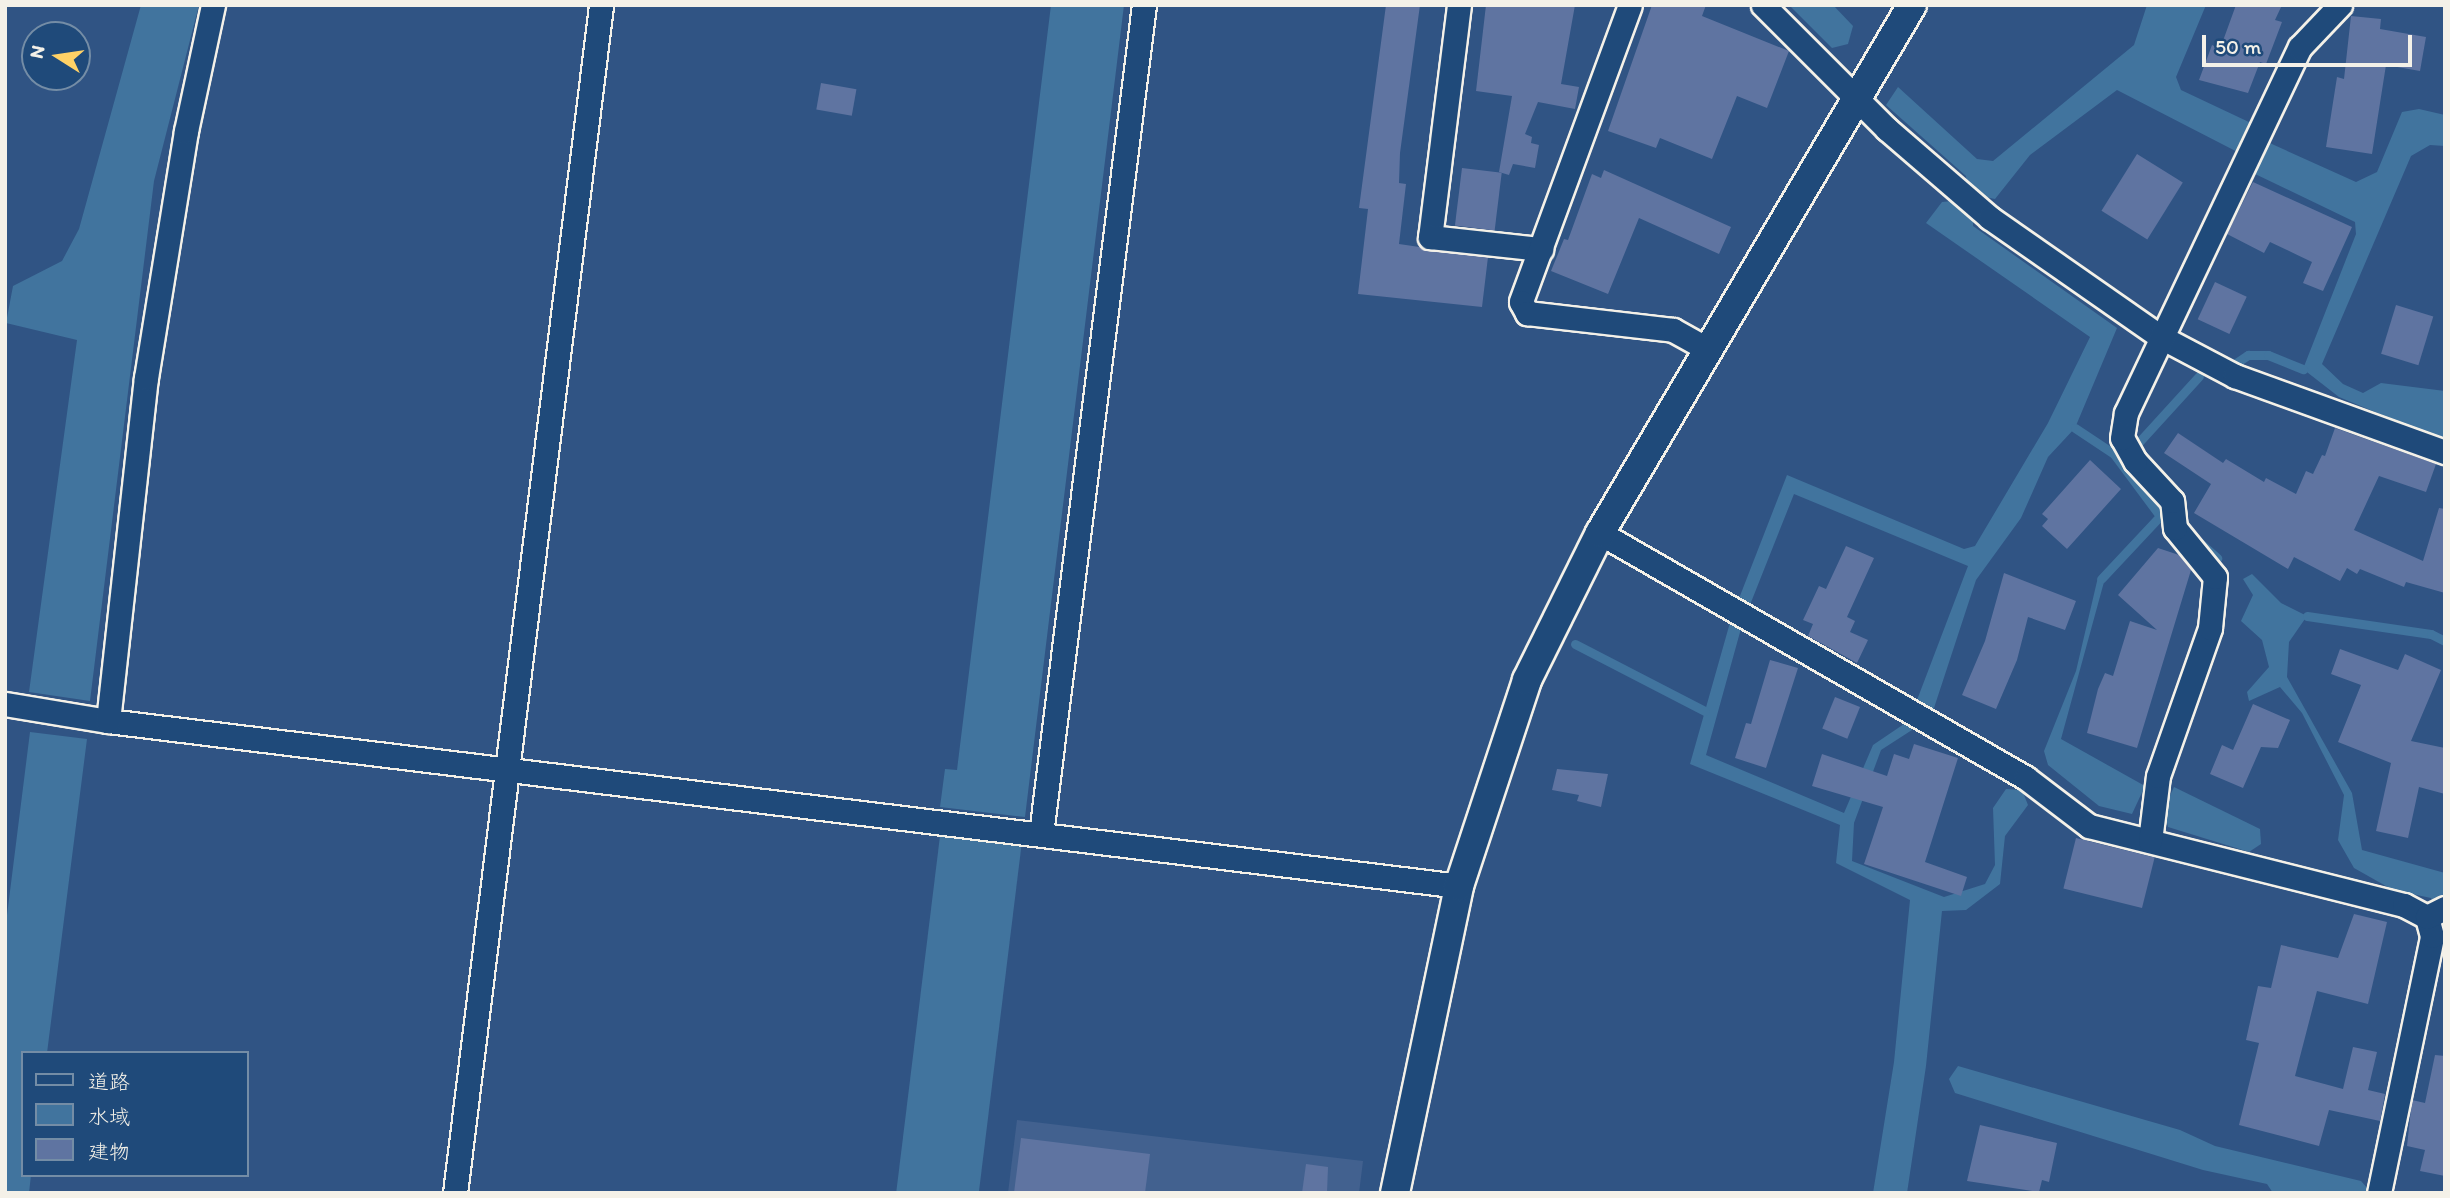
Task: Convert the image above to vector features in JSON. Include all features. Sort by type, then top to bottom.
[{"type":"street","points":[[108,722],[146,378],[186,131],[213,5]]},
{"type":"street","points":[[455,1193],[601,5]]},
{"type":"street","points":[[1041,834],[1144,5]]},
{"type":"street","points":[[1459,5],[1430,237],[1541,248]]},
{"type":"street","points":[[1630,5],[1521,302],[1527,313],[1673,330],[1707,349]]},
{"type":"street","points":[[1763,5],[1857,99],[1990,218],[2160,336],[2235,376],[2445,453]]},
{"type":"street","points":[[1395,1193],[1459,886],[1527,680],[1600,533],[1912,5]]},
{"type":"street","points":[[2150,841],[2158,776],[2210,628],[2215,577],[2175,528],[2172,501],[2135,461],[2122,438],[2126,413],[2160,336],[2300,47],[2340,5]]},
{"type":"street","points":[[1600,533],[1741,611],[2025,778],[2089,826],[2435,913],[2379,1191]]},
{"type":"street","points":[[5,704],[108,722],[1459,886]]},
{"type":"shaded area","points":[[1017,1120],[1363,1161],[1359,1193],[1008,1193]]},
{"type":"water","points":[[141,5],[199,5],[154,181],[90,701],[29,692],[77,340],[6,323],[13,286],[62,261],[79,229]]},
{"type":"water","points":[[1051,5],[1124,5],[1025,817],[940,807],[945,769],[957,770]]},
{"type":"water","points":[[1789,5],[1833,5],[1853,26],[1848,44],[1832,48]]},
{"type":"water","points":[[2147,5],[2206,5],[2176,77],[2181,90],[2251,123],[2263,140],[2356,182],[2377,172],[2402,112],[2419,109],[2445,115],[2445,146],[2430,145],[2411,156],[2322,364],[2343,384],[2363,393],[2381,383],[2445,391],[2445,441],[2339,397],[2303,369],[2356,234],[2355,222],[2253,173],[2253,160],[2117,90],[2030,155],[1995,199],[1980,196],[1967,185],[1966,176],[1886,105],[1898,87],[1977,159],[1993,161],[2134,45]]},
{"type":"water","points":[[1952,201],[1973,216],[1973,226],[2117,328],[2075,428],[2048,457],[2021,518],[1976,580],[1933,711],[1917,700],[1968,566],[1794,494],[1742,625],[1706,755],[1844,813],[1873,745],[1904,724],[1909,726],[1912,730],[1881,750],[1854,823],[1852,861],[1944,897],[1985,884],[1995,865],[1993,808],[2006,789],[2022,790],[2028,805],[2005,836],[2000,884],[1966,910],[1942,911],[1926,1066],[1907,1193],[1873,1193],[1894,1062],[1910,900],[1836,863],[1840,825],[1690,764],[1731,619],[1787,475],[1964,549],[1975,546],[2048,423],[2090,337],[1926,223],[1942,202]]},
{"type":"water","points":[[2252,574],[2281,603],[2307,616],[2289,642],[2287,677],[2352,793],[2362,850],[2445,873],[2445,922],[2431,898],[2393,890],[2354,868],[2338,840],[2344,795],[2302,713],[2280,687],[2249,701],[2247,692],[2269,667],[2262,640],[2241,621],[2253,595],[2243,579]]},
{"type":"water","points":[[2098,577],[2104,582],[2061,739],[2145,786],[2132,814],[2099,806],[2048,765],[2044,751],[2076,671]]},
{"type":"water","points":[[30,732],[87,739],[47,1051],[21,1051],[21,1177],[31,1177],[29,1193],[5,1193],[5,931]]},
{"type":"water","points":[[2174,787],[2260,829],[2261,844],[2249,852],[2168,827],[2164,808]]},
{"type":"water","points":[[940,836],[1021,846],[979,1193],[896,1193]]},
{"type":"water","points":[[1958,1066],[2180,1130],[2215,1146],[2361,1181],[2369,1190],[2385,1193],[2273,1193],[2267,1184],[2203,1170],[1955,1093],[1949,1079]]},
{"type":"building","points":[[1386,5],[1420,5],[1400,153],[1399,183],[1406,184],[1399,244],[1488,257],[1482,307],[1358,294],[1368,209],[1359,208]]},
{"type":"building","points":[[1486,5],[1575,5],[1561,84],[1579,87],[1575,109],[1538,102],[1525,134],[1532,137],[1531,143],[1539,145],[1535,168],[1513,164],[1509,175],[1499,172],[1512,96],[1476,91]]},
{"type":"building","points":[[1652,5],[1706,5],[1702,16],[1789,51],[1767,108],[1737,96],[1712,159],[1660,138],[1656,148],[1608,131]]},
{"type":"building","points":[[2236,5],[2282,5],[2275,20],[2282,22],[2266,64],[2260,62],[2248,93],[2199,80],[2212,45],[2220,49]]},
{"type":"building","points":[[2351,16],[2381,19],[2380,29],[2426,37],[2420,71],[2386,65],[2372,154],[2326,147],[2337,77],[2344,79]]},
{"type":"building","points":[[821,83],[856,89],[852,116],[816,110]]},
{"type":"building","points":[[2137,154],[2183,183],[2147,239],[2101,211]]},
{"type":"building","points":[[1462,168],[1502,173],[1495,230],[1455,226]]},
{"type":"building","points":[[1604,170],[1731,227],[1719,254],[1639,218],[1608,294],[1551,271],[1564,239],[1568,240],[1592,174],[1601,178]]},
{"type":"building","points":[[2253,182],[2352,227],[2323,291],[2303,283],[2312,262],[2270,242],[2264,253],[2227,234]]},
{"type":"building","points":[[2215,282],[2247,297],[2229,334],[2198,319]]},
{"type":"building","points":[[2396,305],[2433,316],[2418,365],[2381,354]]},
{"type":"building","points":[[2335,428],[2436,464],[2426,492],[2379,476],[2354,530],[2423,561],[2439,508],[2445,509],[2445,593],[2406,582],[2404,587],[2360,569],[2357,574],[2347,568],[2340,581],[2294,557],[2288,569],[2194,513],[2211,484],[2164,453],[2178,433],[2223,463],[2226,459],[2264,482],[2266,478],[2296,494],[2306,471],[2313,474],[2322,455],[2325,456]]},
{"type":"building","points":[[2090,460],[2121,489],[2067,549],[2042,526],[2048,519],[2042,514]]},
{"type":"building","points":[[1846,546],[1874,558],[1847,617],[1855,621],[1850,632],[1868,640],[1857,663],[1808,636],[1813,624],[1803,620],[1819,586],[1826,589]]},
{"type":"building","points":[[2158,548],[2179,555],[2191,570],[2137,748],[2087,733],[2098,689],[2105,673],[2113,676],[2130,621],[2157,630],[2118,595]]},
{"type":"building","points":[[2004,573],[2076,601],[2065,630],[2028,617],[2017,660],[1996,709],[1962,695],[1985,641]]},
{"type":"building","points":[[2340,649],[2398,670],[2405,654],[2441,670],[2411,741],[2445,748],[2445,794],[2419,787],[2408,838],[2376,831],[2391,763],[2338,742],[2361,685],[2331,674]]},
{"type":"building","points":[[1770,660],[1798,668],[1766,768],[1735,758],[1746,723],[1751,724]]},
{"type":"building","points":[[1835,697],[1860,707],[1847,739],[1822,729]]},
{"type":"building","points":[[2253,704],[2290,720],[2278,748],[2261,747],[2243,788],[2210,774],[2222,745],[2233,750]]},
{"type":"building","points":[[1914,744],[1958,758],[1925,862],[1967,877],[1961,896],[1864,864],[1883,807],[1812,786],[1822,754],[1887,776],[1894,754],[1909,759]]},
{"type":"building","points":[[1557,769],[1608,774],[1601,807],[1577,801],[1579,795],[1552,790]]},
{"type":"building","points":[[2076,838],[2155,858],[2142,908],[2063,888]]},
{"type":"building","points":[[2354,914],[2387,922],[2368,1004],[2317,991],[2295,1076],[2343,1089],[2353,1047],[2377,1052],[2368,1090],[2385,1094],[2380,1121],[2329,1110],[2319,1146],[2239,1125],[2259,1043],[2246,1040],[2258,986],[2271,988],[2281,945],[2338,958]]},
{"type":"building","points":[[2435,1055],[2445,1056],[2445,1176],[2420,1171],[2425,1150],[2407,1146],[2412,1100],[2425,1103]]},
{"type":"building","points":[[1980,1125],[2057,1143],[2049,1182],[2042,1180],[2039,1192],[1967,1181]]},
{"type":"building","points":[[1021,1138],[1150,1154],[1145,1193],[1014,1193]]},
{"type":"building","points":[[1306,1164],[1328,1167],[1327,1193],[1302,1193]]},
{"type":"waterway","points":[[2230,367],[2248,355],[2268,355],[2303,369]]},
{"type":"waterway","points":[[2139,442],[2199,376]]},
{"type":"waterway","points":[[2075,428],[2114,454],[2160,516],[2101,579]]},
{"type":"waterway","points":[[2200,543],[2217,558]]},
{"type":"waterway","points":[[2307,616],[2431,634],[2445,641]]},
{"type":"waterway","points":[[1575,644],[1705,711]]}]
